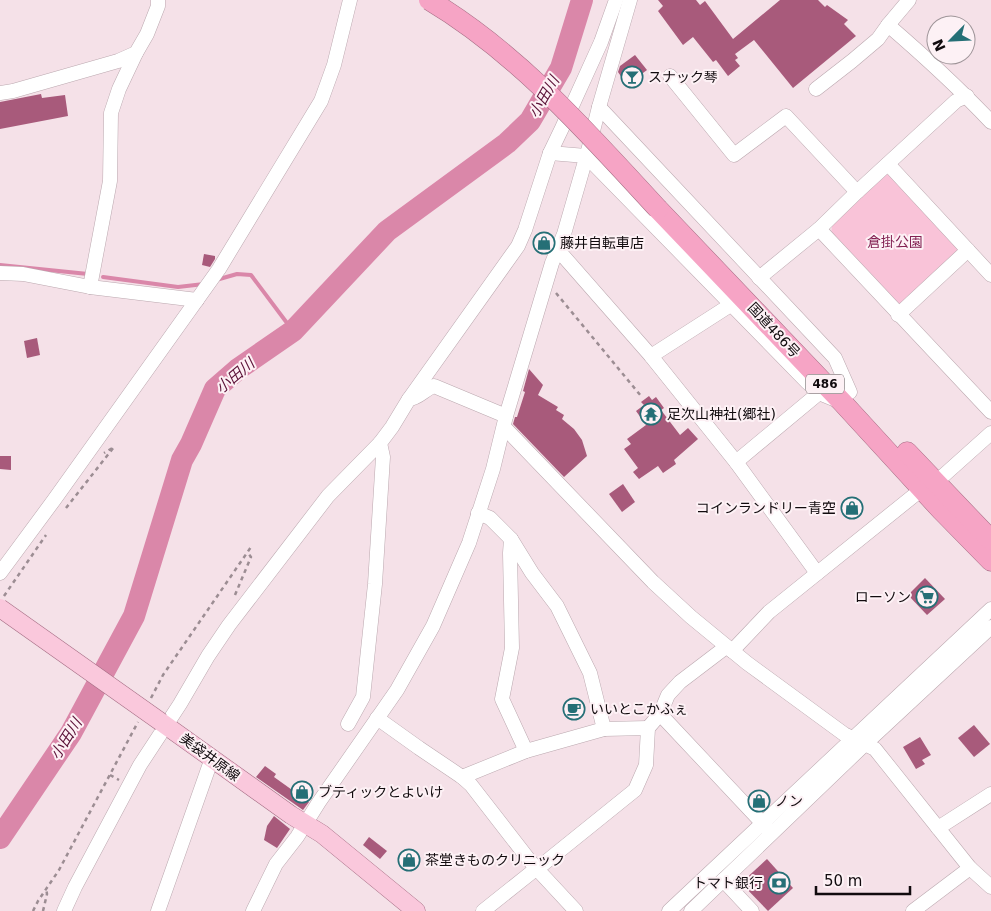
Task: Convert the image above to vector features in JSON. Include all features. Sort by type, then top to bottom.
[{"type":"highway","name":"486","points":[[429,0],[470,27],[516,64],[663,205]]},
{"type":"highway","name":"486","points":[[451,0],[523,54],[545,75],[663,205]]},
{"type":"highway","name":"国道486号","points":[[663,205],[928,485],[991,540]]},
{"type":"highway","name":"国道486号","points":[[928,485],[941,510],[991,561]]},
{"type":"main road","name":"美袋井原線","points":[[0,608],[291,815],[322,834],[416,911]]},
{"type":"street","points":[[90,287],[110,180],[111,113],[119,89],[147,34],[158,6],[158,0]]},
{"type":"street","points":[[0,574],[219,270],[321,101],[334,65],[350,0]]},
{"type":"street","points":[[64,911],[75,887],[163,724],[229,625],[328,496],[380,443],[518,246],[550,153],[606,30],[616,0]]},
{"type":"street","points":[[253,911],[271,873],[397,690],[433,626],[469,543],[493,469],[505,421],[552,263],[564,234],[630,0]]},
{"type":"street","points":[[816,89],[878,39],[908,0]]},
{"type":"street","points":[[888,24],[932,62],[991,122]]},
{"type":"street","points":[[606,30],[607,36],[602,63],[609,72]]},
{"type":"street","points":[[0,93],[118,61],[136,53]]},
{"type":"street","points":[[670,76],[734,155],[786,116],[857,192]]},
{"type":"street","points":[[759,278],[819,229],[956,101],[967,96]]},
{"type":"street","points":[[550,153],[586,156],[818,393],[846,397],[835,358],[599,107]]},
{"type":"street","points":[[888,164],[991,275]]},
{"type":"street","points":[[819,229],[991,412]]},
{"type":"street","points":[[558,250],[651,356],[736,462],[816,573]]},
{"type":"street","points":[[898,315],[968,250]]},
{"type":"street","points":[[0,273],[23,274],[90,287],[198,298]]},
{"type":"street","points":[[651,356],[732,304]]},
{"type":"street","points":[[410,399],[415,398],[428,388],[434,386],[505,421],[653,582],[692,618],[729,649],[844,734],[875,749],[970,868],[991,887]]},
{"type":"street","points":[[736,462],[818,393]]},
{"type":"street","points":[[483,911],[635,790],[646,765],[648,728],[660,714],[668,696],[680,682],[729,649],[769,612],[816,573],[953,467],[991,433]]},
{"type":"street","points":[[348,724],[363,698],[375,584],[383,457],[380,443]]},
{"type":"street","points":[[478,513],[490,518],[511,539],[532,573],[557,606],[590,673],[604,729]]},
{"type":"street","points":[[511,539],[512,648],[502,699],[526,751]]},
{"type":"street","points":[[669,911],[767,828],[859,741],[991,609]]},
{"type":"street","points":[[859,741],[991,627]]},
{"type":"street","points":[[660,714],[767,828]]},
{"type":"street","points":[[377,718],[462,777],[480,795],[519,848],[576,911]]},
{"type":"street","points":[[462,777],[526,751],[604,729],[648,728]]},
{"type":"street","points":[[158,911],[212,758]]},
{"type":"street","points":[[938,828],[991,794]]},
{"type":"street","points":[[691,911],[723,880],[767,828]]},
{"type":"street","points":[[913,911],[970,868]]},
{"type":"street","points":[[723,880],[752,911]]},
{"type":"path","points":[[546,283],[641,396]]},
{"type":"path","points":[[150,700],[163,675],[251,547]]},
{"type":"path","points":[[229,625],[228,612],[250,557],[248,552]]},
{"type":"path","points":[[33,911],[38,900],[59,870],[141,716]]},
{"type":"path","points":[[110,775],[114,778]]},
{"type":"path","points":[[43,911],[47,894],[46,888]]},
{"type":"green space","name":"倉掛公園","points":[[886,174],[958,248],[958,252],[898,308],[831,236],[832,226]]},
{"type":"building","points":[[658,0],[696,0],[700,5],[705,1],[733,39],[780,0],[818,0],[825,7],[827,5],[848,20],[844,24],[856,36],[793,88],[754,40],[735,54],[738,58],[735,60],[740,66],[728,76],[716,60],[713,62],[693,37],[683,45],[658,11],[663,6]]},
{"type":"building","points":[[635,55],[647,70],[627,85],[618,72],[620,66]]},
{"type":"building","points":[[41,94],[42,98],[65,95],[68,116],[0,129],[0,102]]},
{"type":"building","points":[[204,254],[215,256],[210,267],[202,265]]},
{"type":"building","points":[[37,338],[40,355],[27,358],[24,341]]},
{"type":"building","points":[[529,369],[543,385],[538,395],[558,407],[556,410],[564,415],[562,419],[574,429],[582,440],[587,456],[564,477],[513,424],[525,392],[523,391]]},
{"type":"building","points":[[649,396],[652,400],[656,397],[664,408],[661,410],[680,435],[688,428],[698,439],[674,460],[676,464],[663,473],[658,466],[639,479],[633,472],[638,468],[624,449],[631,444],[627,439],[646,425],[636,411],[644,405],[641,402]]},
{"type":"building","points":[[0,456],[11,456],[11,470],[0,469]]},
{"type":"building","points":[[623,484],[635,502],[622,512],[609,494]]},
{"type":"building","points":[[855,497],[863,508],[850,519],[841,508]]},
{"type":"building","points":[[925,578],[945,599],[927,615],[908,595]]},
{"type":"building","points":[[974,725],[990,744],[974,757],[958,738]]},
{"type":"building","points":[[920,737],[931,755],[922,760],[925,764],[916,769],[903,747]]},
{"type":"building","points":[[265,766],[276,774],[274,777],[309,802],[303,810],[256,777]]},
{"type":"building","points":[[274,816],[290,829],[277,848],[264,840],[267,826]]},
{"type":"building","points":[[369,837],[387,851],[380,859],[363,845]]},
{"type":"building","points":[[767,859],[793,888],[768,911],[741,883]]},
{"type":"waterway","name":"小田川","points":[[0,838],[71,733],[134,616],[182,460],[215,389],[238,369],[293,331],[387,231],[507,143],[530,121],[561,68],[582,0]]},
{"type":"waterway","points":[[0,265],[88,274]]},
{"type":"waterway","points":[[216,280],[237,274],[251,275],[293,331]]},
{"type":"waterway","points":[[103,277],[178,287],[204,284]]},
{"type":"place","name":"スナック琴","points":[[632,77]]},
{"type":"place","name":"藤井自転車店","points":[[544,243]]},
{"type":"place","name":"足次山神社(郷社)","points":[[651,414]]},
{"type":"place","name":"コインランドリー青空","points":[[852,508]]},
{"type":"place","name":"ローソン","points":[[927,597]]},
{"type":"place","name":"いいとこかふぇ","points":[[574,709]]},
{"type":"place","name":"ブティックとよいけ","points":[[302,792]]},
{"type":"place","name":"ノン","points":[[759,801]]},
{"type":"place","name":"茶堂きものクリニック","points":[[409,860]]},
{"type":"place","name":"トマト銀行","points":[[779,883]]}]
